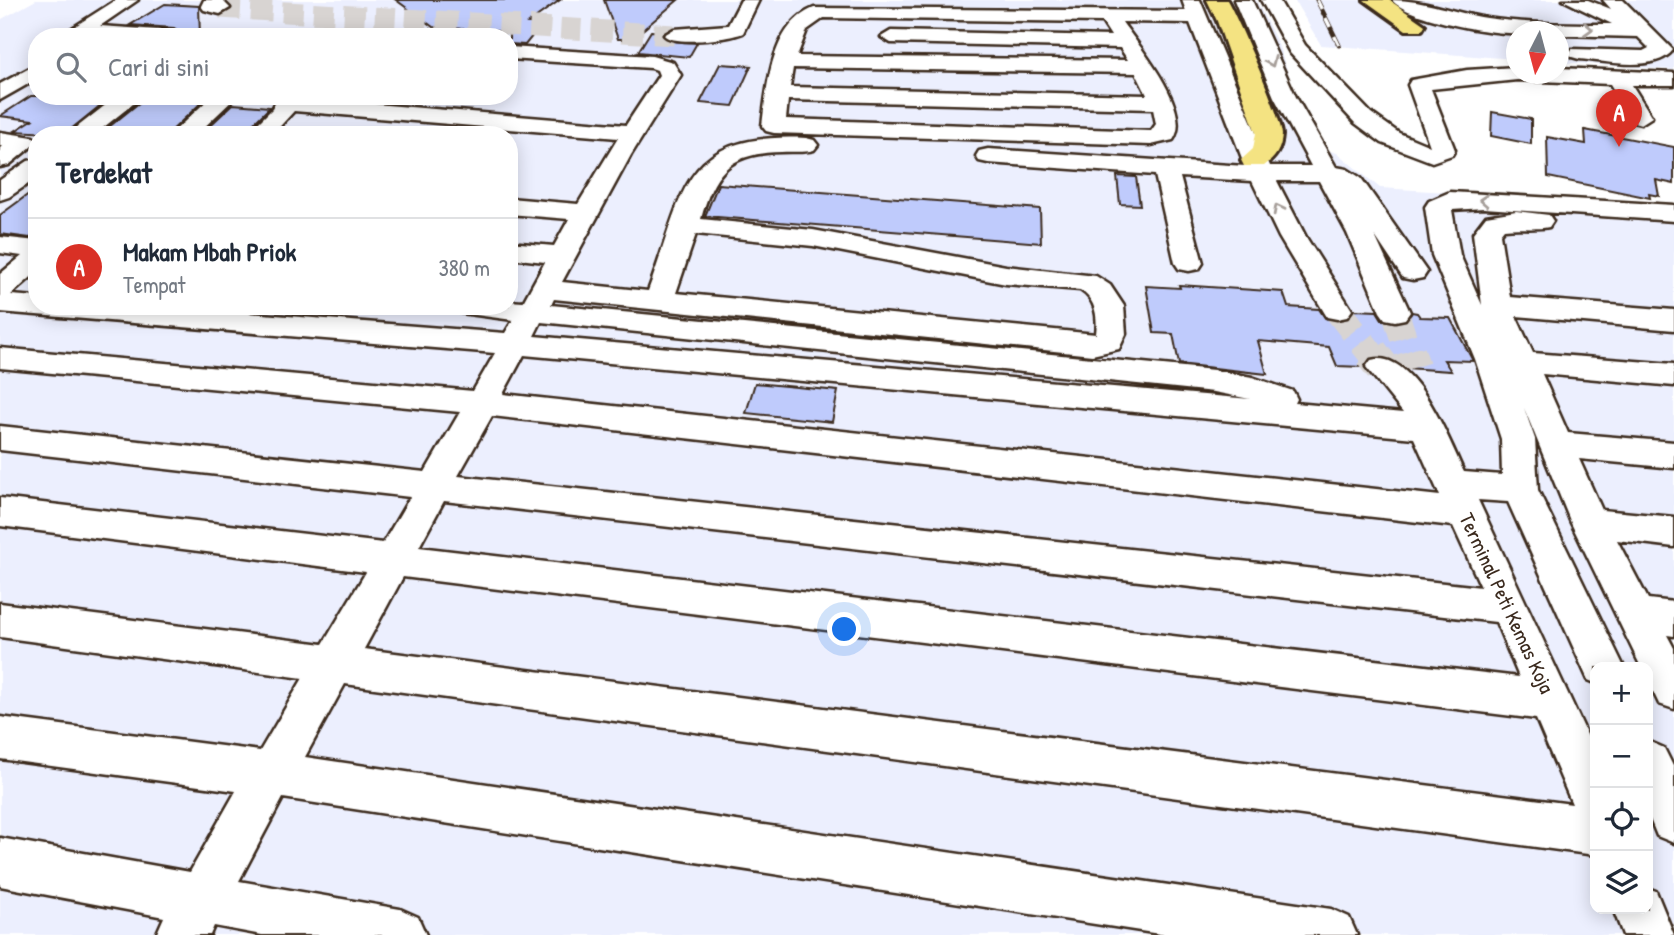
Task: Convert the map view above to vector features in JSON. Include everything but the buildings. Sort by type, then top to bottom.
[{"type":"highway","points":[[1217,0],[1228,21],[1269,133],[1265,153],[1257,167]]},
{"type":"highway","points":[[1374,0],[1413,25]]},
{"type":"street","points":[[85,28],[121,9],[149,0]]},
{"type":"street","points":[[674,35],[729,32],[736,29],[750,0]]},
{"type":"street","points":[[1028,0],[1138,3],[1163,0]]},
{"type":"street","points":[[1243,0],[1285,97],[1379,272],[1395,312]]},
{"type":"street","points":[[1270,0],[1297,49],[1311,59],[1337,93],[1372,127],[1395,142],[1432,155],[1443,150],[1419,85],[1451,76],[1572,75],[1674,79]]},
{"type":"street","points":[[1283,0],[1313,49],[1311,59]]},
{"type":"street","points":[[1401,0],[1421,9],[1465,21],[1646,31]]},
{"type":"street","points":[[1572,0],[1646,31]]},
{"type":"street","points":[[1569,52],[1645,57],[1663,50],[1612,0]]},
{"type":"street","points":[[81,10],[121,9]]},
{"type":"street","points":[[100,28],[121,9]]},
{"type":"street","points":[[773,135],[784,62],[793,36],[807,16],[821,12],[1108,16],[1194,9],[1257,167],[1309,270],[1337,310]]},
{"type":"street","points":[[659,300],[703,176],[716,163],[773,135],[1151,138],[1168,132],[1162,102],[1143,66],[1108,16]]},
{"type":"street","points":[[1413,25],[1499,46]]},
{"type":"street","points":[[793,36],[821,36]]},
{"type":"street","points":[[876,37],[1125,42]]},
{"type":"street","points":[[192,917],[333,661],[482,403],[585,212],[631,132],[670,75],[666,66],[644,62],[518,54]]},
{"type":"street","points":[[0,78],[28,61]]},
{"type":"street","points":[[784,62],[1143,66]]},
{"type":"street","points":[[1617,78],[1641,117]]},
{"type":"street","points":[[0,93],[28,79]]},
{"type":"street","points":[[780,93],[1162,102]]},
{"type":"street","points":[[91,126],[120,105]]},
{"type":"street","points":[[192,126],[216,105]]},
{"type":"street","points":[[266,126],[285,105]]},
{"type":"street","points":[[342,105],[631,132]]},
{"type":"street","points":[[773,135],[1166,169],[1257,167],[1344,176],[1352,183],[1413,272]]},
{"type":"street","points":[[0,139],[25,142],[0,160]]},
{"type":"street","points":[[1166,169],[1189,263]]},
{"type":"street","points":[[0,192],[28,172]]},
{"type":"street","points":[[1601,662],[1520,490],[1518,439],[1491,359],[1446,255],[1438,207],[1444,201],[1464,199],[1674,213]]},
{"type":"street","points":[[518,207],[585,212]]},
{"type":"street","points":[[1674,231],[1516,219],[1494,222],[1486,233],[1497,305],[1589,523],[1655,617],[1674,690]]},
{"type":"street","points":[[471,315],[528,316],[659,300],[1093,345],[1110,339],[1109,304],[1096,285],[1086,282],[1006,275],[813,238],[685,225]]},
{"type":"street","points":[[0,245],[28,256]]},
{"type":"street","points":[[518,251],[562,255]]},
{"type":"street","points":[[0,261],[28,259]]},
{"type":"street","points":[[0,289],[28,265]]},
{"type":"street","points":[[0,303],[28,305]]},
{"type":"street","points":[[1497,305],[1674,320]]},
{"type":"street","points":[[518,314],[1134,388],[1307,416],[1418,399]]},
{"type":"street","points":[[0,358],[1458,498],[1520,490]]},
{"type":"street","points":[[1521,362],[1674,375]]},
{"type":"street","name":"Terminal Peti Kemas Koja","points":[[1381,367],[1418,399],[1458,498],[1510,607],[1590,792]]},
{"type":"street","points":[[0,438],[1510,607]]},
{"type":"street","points":[[1555,443],[1674,455]]},
{"type":"street","points":[[0,512],[1552,701]]},
{"type":"street","points":[[1589,523],[1674,532]]},
{"type":"street","points":[[0,620],[333,661],[1590,830]]},
{"type":"street","points":[[0,738],[271,774],[1331,935]]},
{"type":"street","points":[[1653,774],[1674,819]]},
{"type":"street","points":[[0,862],[192,917],[400,935]]},
{"type":"street","points":[[1640,914],[1648,935]]},
{"type":"shaded area","points":[[36,0],[1256,0],[1278,44],[1313,146],[1337,153],[1380,188],[1674,205],[1674,935],[0,935],[0,20]]},
{"type":"shaded area","points":[[1294,0],[1674,0],[1674,70],[1569,63],[1569,21],[1506,21],[1506,58],[1321,45]]},
{"type":"tunnel","points":[[220,8],[674,35]]},
{"type":"tunnel","points":[[1337,310],[1372,355]]},
{"type":"tunnel","points":[[1395,312],[1409,355]]},
{"type":"tunnel","points":[[1371,353],[1382,367]]},
{"type":"tunnel","points":[[1408,353],[1413,368]]},
{"type":"railway","points":[[1317,0],[1339,45]]},
{"type":"place","name":"Makam Mbah Priok","points":[[1619,147]]}]
